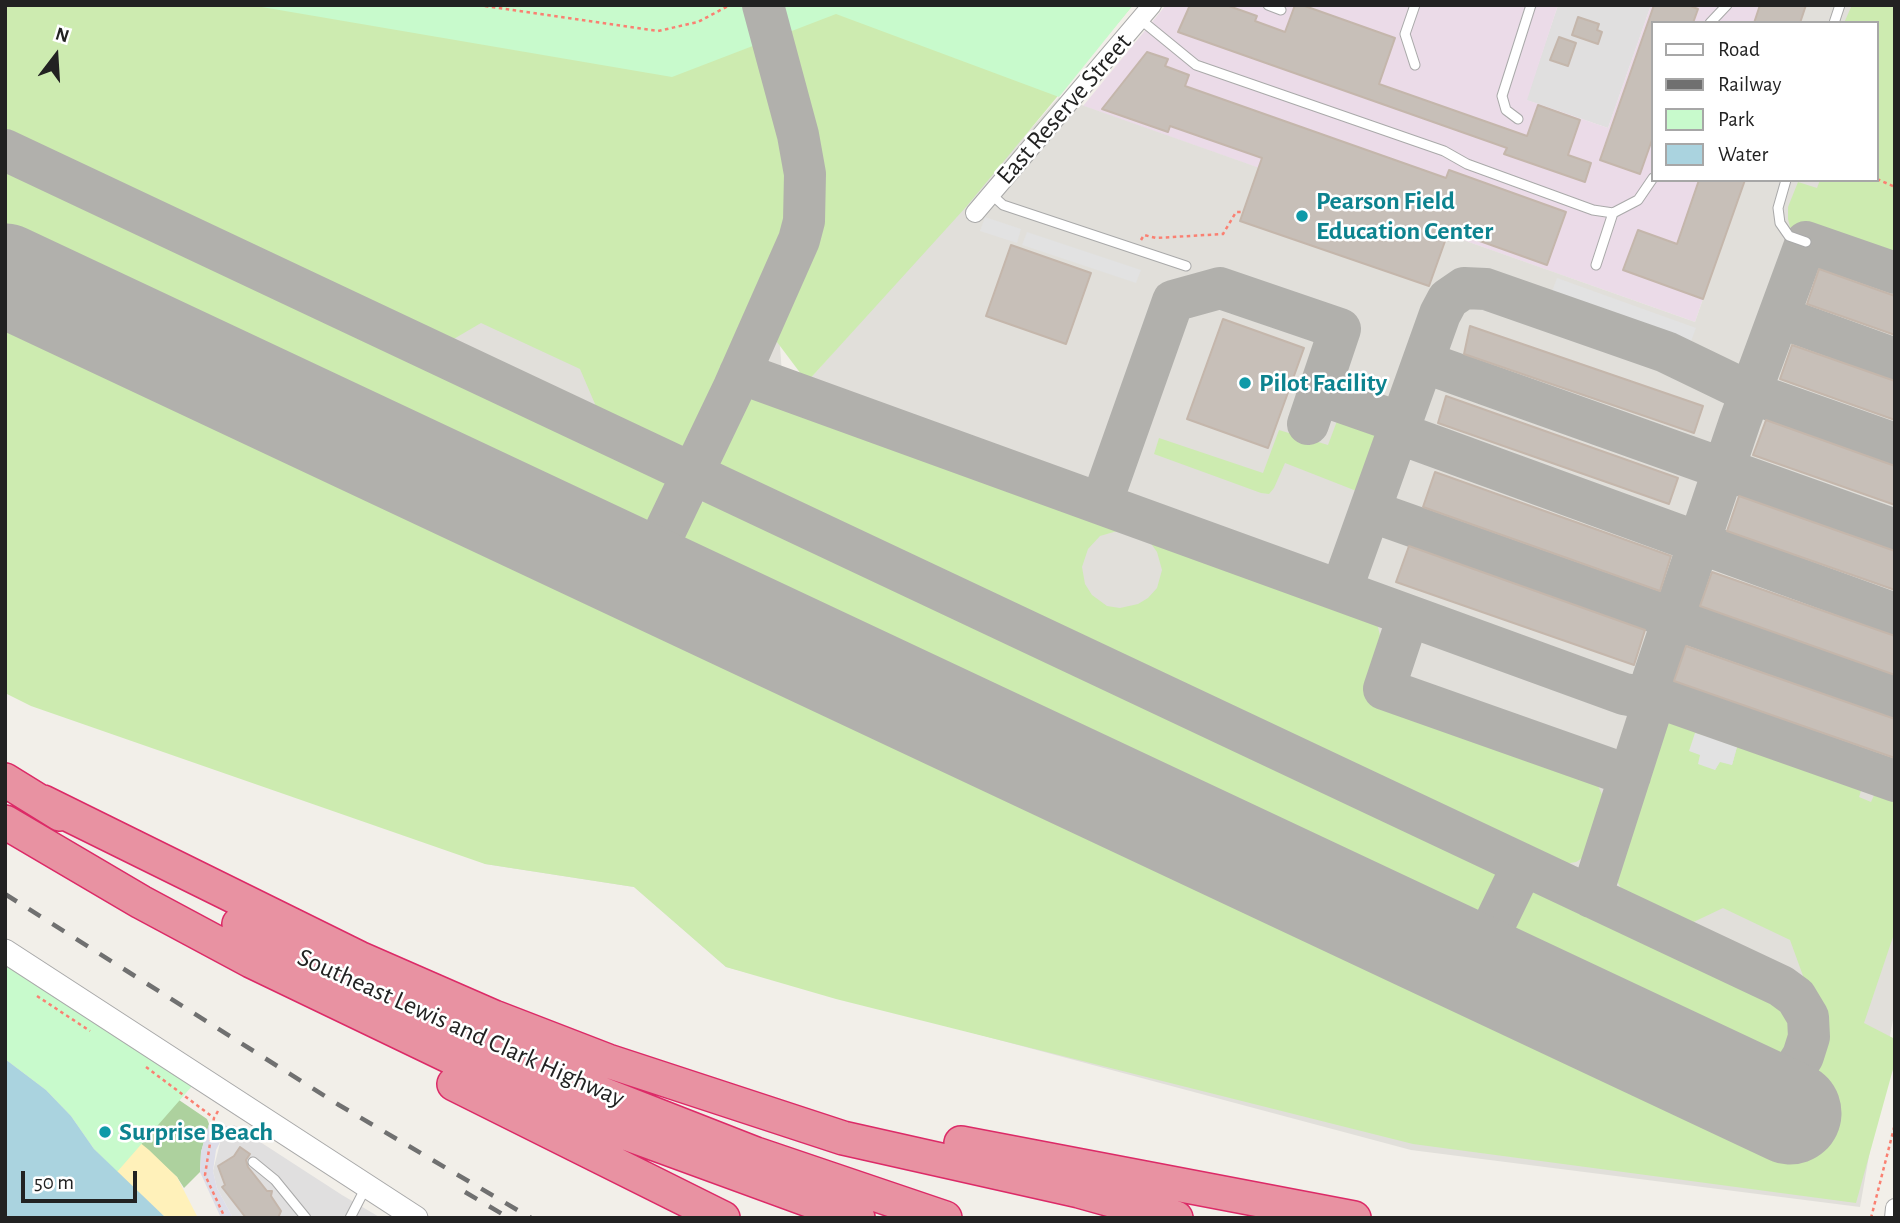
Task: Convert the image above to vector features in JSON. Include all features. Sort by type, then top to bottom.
[{"type":"highway","name":"Southeast Lewis and Clark Highway","points":[[5,780],[43,802],[141,871],[239,925],[446,1026],[569,1080],[703,1134],[945,1218]]},
{"type":"highway","points":[[43,802],[359,958],[494,1017],[680,1086],[843,1138],[1079,1191],[1176,1218]]},
{"type":"highway","name":"Southeast Lewis and Clark Highway","points":[[5,822],[141,902],[356,1014],[505,1083],[620,1130],[858,1218]]},
{"type":"highway","points":[[141,902],[349,1029],[723,1218]]},
{"type":"highway","points":[[680,1086],[799,1114],[1049,1158],[1354,1218]]},
{"type":"street","name":"East Reserve Street","points":[[975,213],[1152,5]]},
{"type":"street","points":[[5,951],[416,1218]]},
{"type":"street","points":[[1894,1218],[1895,1208]]},
{"type":"lane","points":[[1268,5],[1281,10]]},
{"type":"lane","points":[[1415,5],[1405,34],[1415,65]]},
{"type":"lane","points":[[1518,119],[1506,110],[1502,96],[1531,5]]},
{"type":"lane","points":[[1712,21],[1727,5]]},
{"type":"lane","points":[[1141,20],[1196,65],[1444,151],[1467,164],[1593,210],[1613,213],[1638,200],[1652,179]]},
{"type":"lane","points":[[1785,182],[1778,208],[1780,223],[1789,236],[1806,242]]},
{"type":"lane","points":[[991,194],[1003,205],[1186,266]]},
{"type":"lane","points":[[1596,265],[1613,213]]},
{"type":"lane","points":[[253,1162],[275,1180],[306,1218]]},
{"type":"lane","points":[[350,1218],[366,1187]]},
{"type":"path","points":[[478,5],[632,29],[658,30],[698,22],[730,5]]},
{"type":"path","points":[[1879,180],[1895,187]]},
{"type":"path","points":[[1139,250],[1144,235],[1156,238],[1223,234],[1236,212],[1242,212]]},
{"type":"path","points":[[36,996],[99,1037]]},
{"type":"path","points":[[139,1062],[214,1118],[205,1175],[225,1218]]},
{"type":"path","points":[[1871,1218],[1895,1124]]},
{"type":"shaded area","points":[[1166,5],[1558,5],[1527,100],[1608,128],[1651,5],[1805,5],[1800,21],[1652,21],[1652,182],[1743,182],[1695,322],[1083,106]]},
{"type":"shaded area","points":[[1558,5],[1651,5],[1608,128],[1526,100]]},
{"type":"shaded area","points":[[1805,5],[1895,5],[1895,1008],[1860,1207],[1411,1150],[726,967],[634,887],[485,864],[5,393],[5,113],[739,307],[777,304],[782,374],[807,382],[1059,97],[1695,322],[1743,182],[1879,182],[1879,21],[1800,21]]},
{"type":"shaded area","points":[[985,217],[1021,229],[1017,243],[980,231]]},
{"type":"shaded area","points":[[1027,232],[1141,270],[1136,283],[1022,245]]},
{"type":"shaded area","points":[[1557,278],[1696,328],[1689,347],[1550,297]]},
{"type":"shaded area","points":[[1695,733],[1737,747],[1732,765],[1720,762],[1715,770],[1698,764],[1700,755],[1689,751]]},
{"type":"shaded area","points":[[209,1124],[228,1126],[216,1150],[213,1171],[217,1188],[233,1218],[221,1218],[200,1172],[201,1152]]},
{"type":"shaded area","points":[[234,1125],[381,1218],[233,1218],[217,1188],[213,1171],[223,1131]]},
{"type":"green space","points":[[5,5],[1133,5],[966,207],[807,382],[753,310],[684,454],[672,453],[601,418],[580,369],[481,323],[452,340],[434,341],[5,139]]},
{"type":"green space","points":[[250,5],[1133,5],[1059,97],[836,14],[672,77]]},
{"type":"green space","points":[[1852,5],[1895,5],[1895,265],[1798,231],[1790,227],[1788,219],[1788,207],[1798,182],[1817,188],[1819,182],[1879,182],[1879,21],[1845,21]]},
{"type":"green space","points":[[5,162],[646,463],[656,469],[666,483],[669,499],[666,509],[661,518],[649,525],[612,537],[5,251]]},
{"type":"green space","points":[[5,297],[1787,1137],[1807,1090],[1803,1088],[1818,1049],[1822,1028],[1790,940],[1723,908],[1683,927],[1641,908],[1623,892],[1617,881],[1618,860],[1664,718],[1671,712],[1679,712],[1709,725],[1708,736],[1695,733],[1700,755],[1715,770],[1720,761],[1732,765],[1737,747],[1723,742],[1727,732],[1732,731],[1809,758],[1807,772],[1819,775],[1826,764],[1837,769],[1834,782],[1846,785],[1852,773],[1862,777],[1865,779],[1859,797],[1871,802],[1879,784],[1895,788],[1895,931],[1864,1023],[1895,1039],[1895,1062],[1856,1203],[1413,1144],[836,999],[726,967],[634,887],[485,864],[31,706],[5,693]]},
{"type":"green space","points":[[749,390],[778,396],[1365,614],[1378,627],[1383,649],[1367,696],[1585,774],[1598,786],[1605,801],[1604,822],[1598,839],[1584,857],[1576,862],[1558,865],[1539,860],[721,475],[713,465],[714,453],[739,398]],"holes":[[[1124,529],[1147,538],[1157,552],[1162,570],[1157,588],[1148,598],[1138,604],[1120,608],[1107,606],[1092,595],[1085,584],[1082,567],[1088,549],[1100,536]]]},
{"type":"green space","points":[[1344,416],[1373,423],[1378,431],[1379,438],[1359,492],[1285,463],[1274,488],[1269,494],[1261,493],[1154,454],[1159,438],[1263,473],[1279,430],[1328,445],[1337,421]]},
{"type":"green space","points":[[707,500],[732,504],[1472,852],[1502,872],[1488,916],[1470,941],[689,573],[680,549],[680,528],[691,509]]},
{"type":"green space","points":[[1530,886],[1538,886],[1562,895],[1780,998],[1795,1010],[1799,1019],[1801,1029],[1795,1047],[1779,1063],[1745,1070],[1498,954],[1508,918]]},
{"type":"green space","points":[[5,951],[200,1077],[117,1172],[94,1149],[71,1116],[46,1090],[5,1059]]},
{"type":"green space","points":[[5,982],[207,1119],[209,1124],[201,1152],[200,1172],[184,1188],[177,1177],[100,1109]]},
{"type":"sand","name":"Surprise Beach","points":[[5,1033],[149,1150],[177,1177],[198,1218],[166,1218],[136,1191],[94,1149],[71,1116],[46,1090],[5,1059]]},
{"type":"water","points":[[5,1059],[46,1090],[71,1116],[94,1149],[166,1218],[5,1218]]},
{"type":"building","points":[[1190,5],[1226,5],[1257,16],[1255,21],[1285,32],[1295,5],[1302,5],[1395,38],[1379,84],[1527,136],[1538,105],[1580,120],[1568,155],[1591,163],[1585,182],[1504,154],[1507,148],[1178,32]]},
{"type":"building","points":[[1654,5],[1688,5],[1698,9],[1694,21],[1652,21],[1652,140],[1640,174],[1600,160]]},
{"type":"building","points":[[1760,5],[1806,5],[1801,21],[1755,21]]},
{"type":"building","points":[[1578,17],[1599,24],[1597,30],[1602,32],[1598,44],[1572,35]]},
{"type":"building","points":[[1559,37],[1576,43],[1568,66],[1550,60]]},
{"type":"building","points":[[1147,52],[1168,59],[1165,66],[1189,75],[1185,86],[1446,178],[1449,170],[1566,212],[1547,265],[1449,230],[1429,286],[1240,221],[1262,158],[1170,126],[1168,132],[1102,109]]},
{"type":"building","points":[[1698,182],[1744,182],[1703,299],[1623,270],[1638,230],[1677,244]]},
{"type":"building","points":[[1011,245],[1091,273],[1066,344],[986,316]]},
{"type":"building","points":[[1819,269],[1895,296],[1895,335],[1807,304]]},
{"type":"building","name":"Pilot Facility","points":[[1223,319],[1304,348],[1268,448],[1187,419]]},
{"type":"building","points":[[1470,326],[1703,406],[1694,433],[1464,354]]},
{"type":"building","points":[[1792,345],[1895,381],[1895,420],[1780,379]]},
{"type":"building","points":[[1446,396],[1678,478],[1669,504],[1438,423]]},
{"type":"building","points":[[1766,420],[1895,466],[1895,505],[1753,455]]},
{"type":"building","points":[[1435,472],[1671,556],[1660,591],[1423,507]]},
{"type":"building","points":[[1739,496],[1895,551],[1895,590],[1727,531]]},
{"type":"building","points":[[1409,546],[1645,630],[1634,665],[1396,582]]},
{"type":"building","points":[[1712,572],[1895,636],[1895,675],[1700,606]]},
{"type":"building","points":[[1686,646],[1895,719],[1895,758],[1674,681]]},
{"type":"building","points":[[240,1147],[250,1154],[246,1160],[248,1167],[267,1191],[272,1191],[271,1196],[281,1211],[278,1218],[246,1218],[222,1187],[225,1185],[218,1166],[234,1156]]},
{"type":"taxiway","points":[[644,575],[734,387],[799,240],[804,221],[805,174],[798,135],[763,5]]},
{"type":"taxiway","points":[[5,150],[1781,986],[1796,997],[1808,1017],[1809,1037],[1803,1056],[1793,1072],[1778,1085],[1758,1089],[1731,1087]]},
{"type":"taxiway","points":[[1591,897],[1649,716],[1653,679],[1740,421],[1806,242],[1895,273]]},
{"type":"taxiway","points":[[1101,504],[1173,301],[1220,288],[1340,329],[1308,424]]},
{"type":"taxiway","points":[[1895,444],[1751,393],[1666,352],[1486,289],[1464,288],[1448,299],[1440,314],[1341,591],[1624,694],[1674,703],[1895,781]]},
{"type":"taxiway","points":[[1779,317],[1895,359]]},
{"type":"taxiway","points":[[1423,362],[1895,530]]},
{"type":"taxiway","points":[[740,373],[1341,591]]},
{"type":"taxiway","points":[[1318,394],[1401,423]]},
{"type":"taxiway","points":[[1398,433],[1895,614]]},
{"type":"taxiway","points":[[1370,511],[1895,697]]},
{"type":"taxiway","points":[[1408,617],[1384,689],[1630,776]]},
{"type":"taxiway","points":[[1458,957],[1469,958],[1481,952],[1523,865]]},
{"type":"runway","points":[[5,275],[1790,1113]]},
{"type":"railway","points":[[5,894],[339,1105],[531,1218]]},
{"type":"railway","points":[[465,1192],[509,1218]]},
{"type":"place","name":"Pearson Field Education Center","points":[[1302,216]]},
{"type":"place","name":"Pilot Facility","points":[[1245,383]]},
{"type":"place","name":"Surprise Beach","points":[[105,1132]]}]
